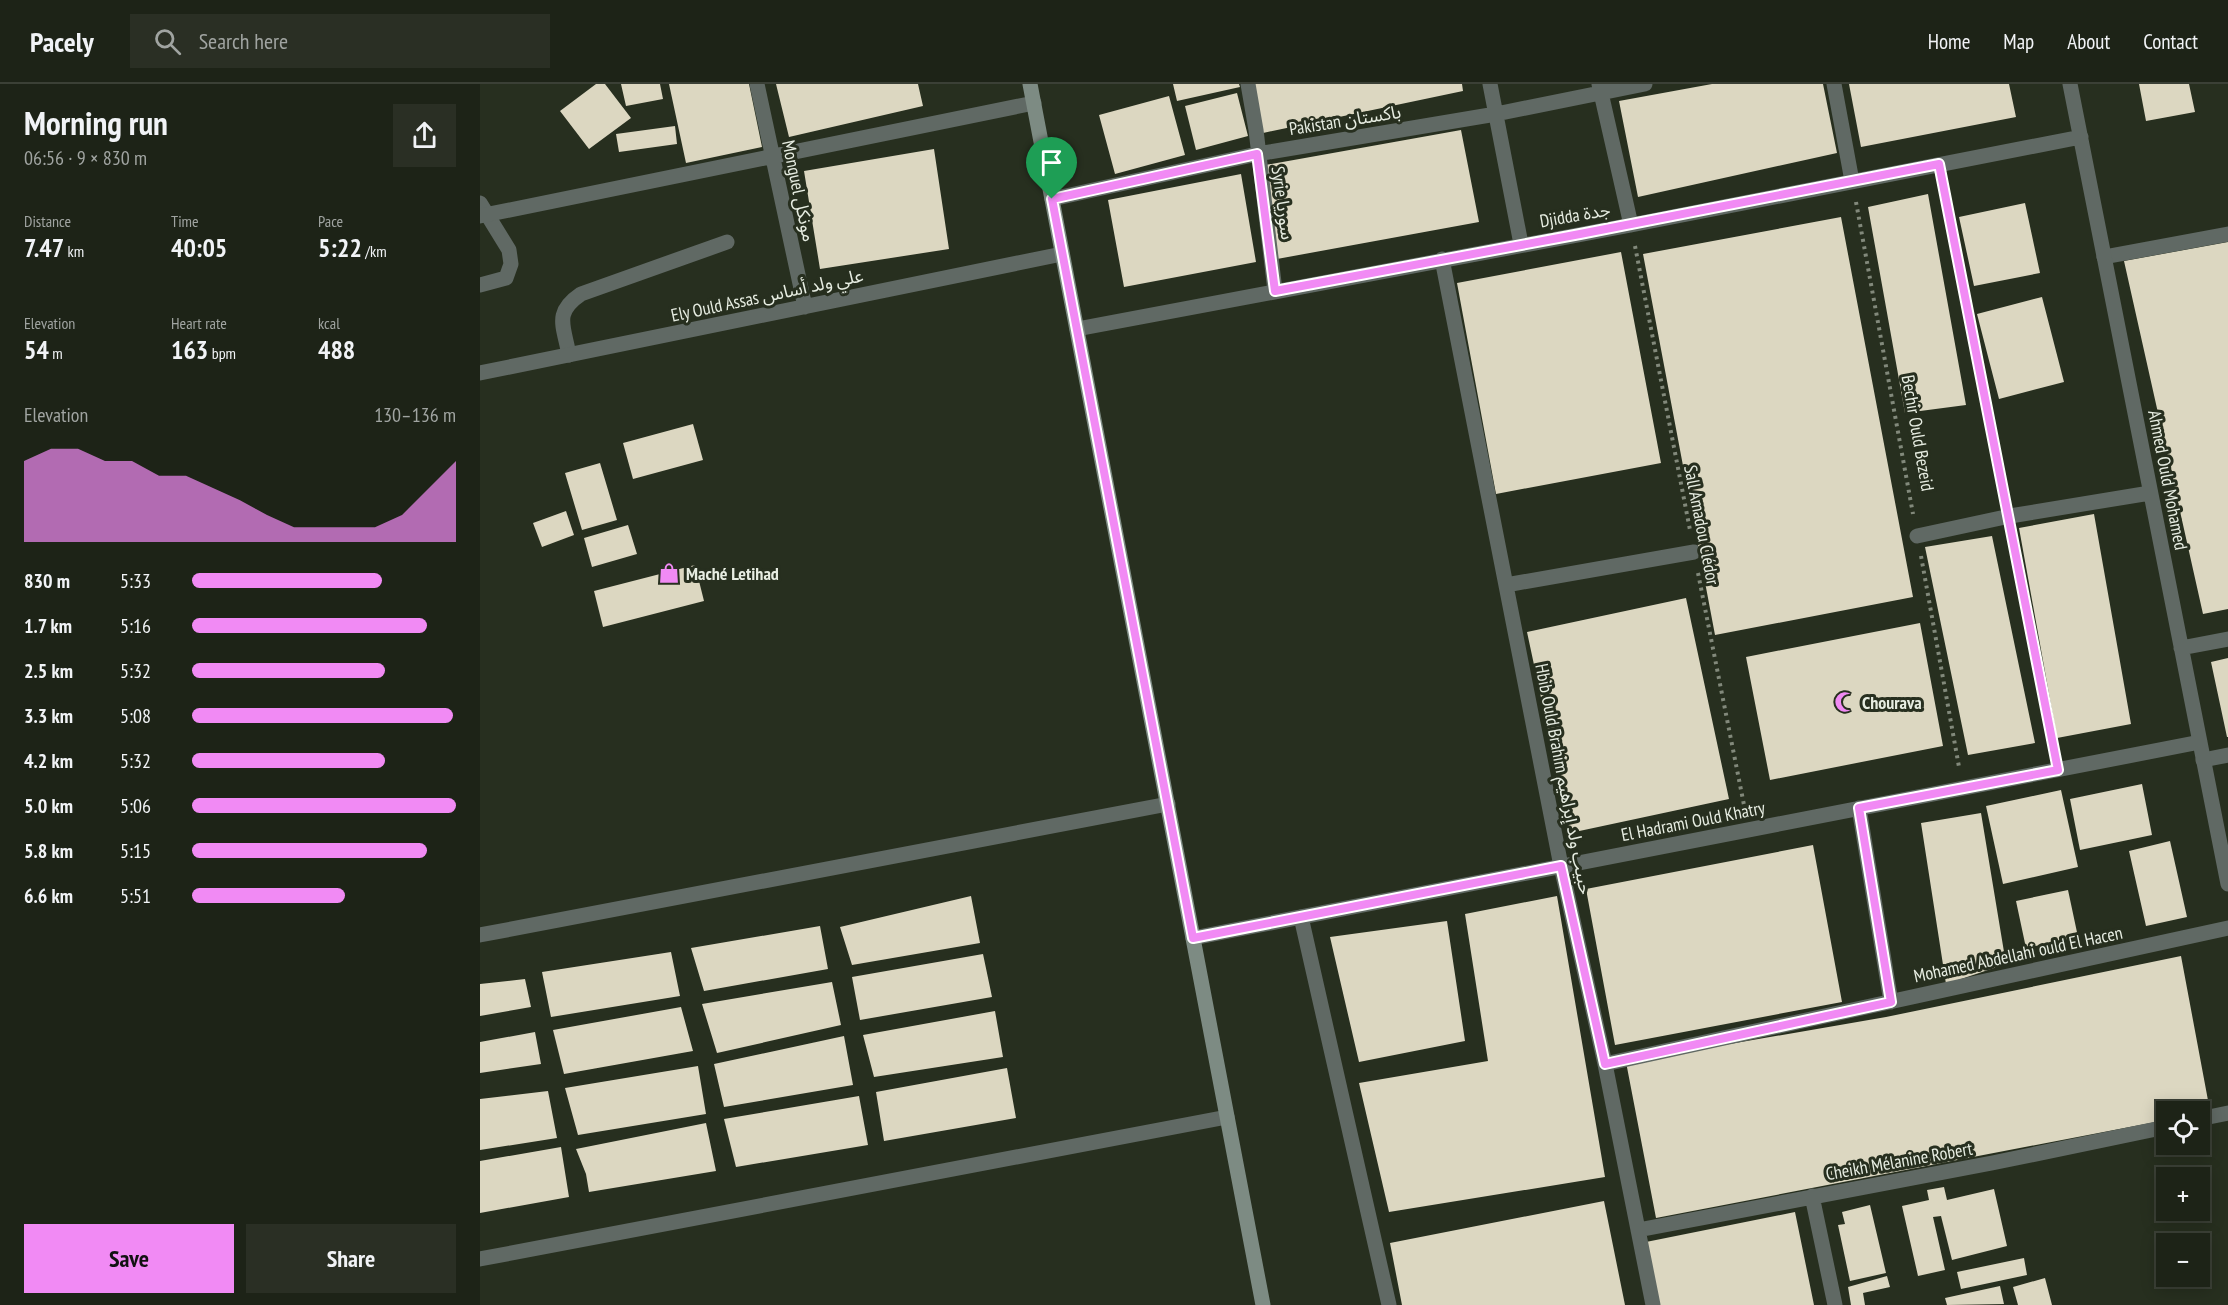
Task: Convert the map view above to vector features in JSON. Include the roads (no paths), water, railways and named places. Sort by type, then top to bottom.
[{"type":"street","name":"Monguel مونكل","points":[[757,84],[805,307]]},
{"type":"street","points":[[1030,84],[1263,1305]]},
{"type":"street","name":"Syrie سوريا","points":[[1248,84],[1256,130],[1257,154],[1275,291]]},
{"type":"street","points":[[1490,84],[1521,244]]},
{"type":"street","name":"Pakistan باكستان","points":[[1052,199],[1257,154],[1496,114],[1600,88],[1645,84]]},
{"type":"street","points":[[1834,84],[1852,181]]},
{"type":"street","name":"Ahmed Ould Mohamed","points":[[2070,84],[2228,884]]},
{"type":"street","points":[[1600,88],[1631,225]]},
{"type":"street","points":[[480,285],[506,278],[511,264],[509,250],[482,211],[772,157],[1034,103]]},
{"type":"street","name":"Djidda جدة","points":[[1077,329],[1631,225],[2080,137]]},
{"type":"street","points":[[2104,257],[2228,234]]},
{"type":"street","points":[[569,355],[562,319],[563,309],[581,294],[727,242]]},
{"type":"street","name":"Ely Ould Assas علي ولد أساس","points":[[480,373],[1062,254]]},
{"type":"street","name":"Hbib Ould Brahim حبيب ولد إبراهيم","points":[[1442,259],[1561,866],[1605,1064],[1653,1305]]},
{"type":"street","points":[[1917,536],[2010,516],[2151,493]]},
{"type":"street","points":[[1506,585],[1694,552]]},
{"type":"street","points":[[2181,648],[2228,639]]},
{"type":"street","name":"El Hadrami Ould Khatry","points":[[1193,938],[2200,742]]},
{"type":"street","points":[[2203,760],[2228,755]]},
{"type":"street","points":[[480,935],[1167,804]]},
{"type":"street","points":[[1859,808],[1891,1002]]},
{"type":"street","points":[[1301,917],[1389,1305]]},
{"type":"street","name":"Mohamed Abdellahi ould El Hacen","points":[[1605,1064],[2228,928]]},
{"type":"street","points":[[2210,1117],[2228,1113]]},
{"type":"street","points":[[480,1259],[1227,1117]]},
{"type":"street","name":"Cheikh Mélanine Robert","points":[[1638,1230],[1992,1163],[2156,1128]]},
{"type":"street","points":[[1812,1196],[1835,1305]]},
{"type":"place","name":"Maché Letihad","points":[[669,573]]},
{"type":"place","name":"Chourava","points":[[1845,702]]}]
